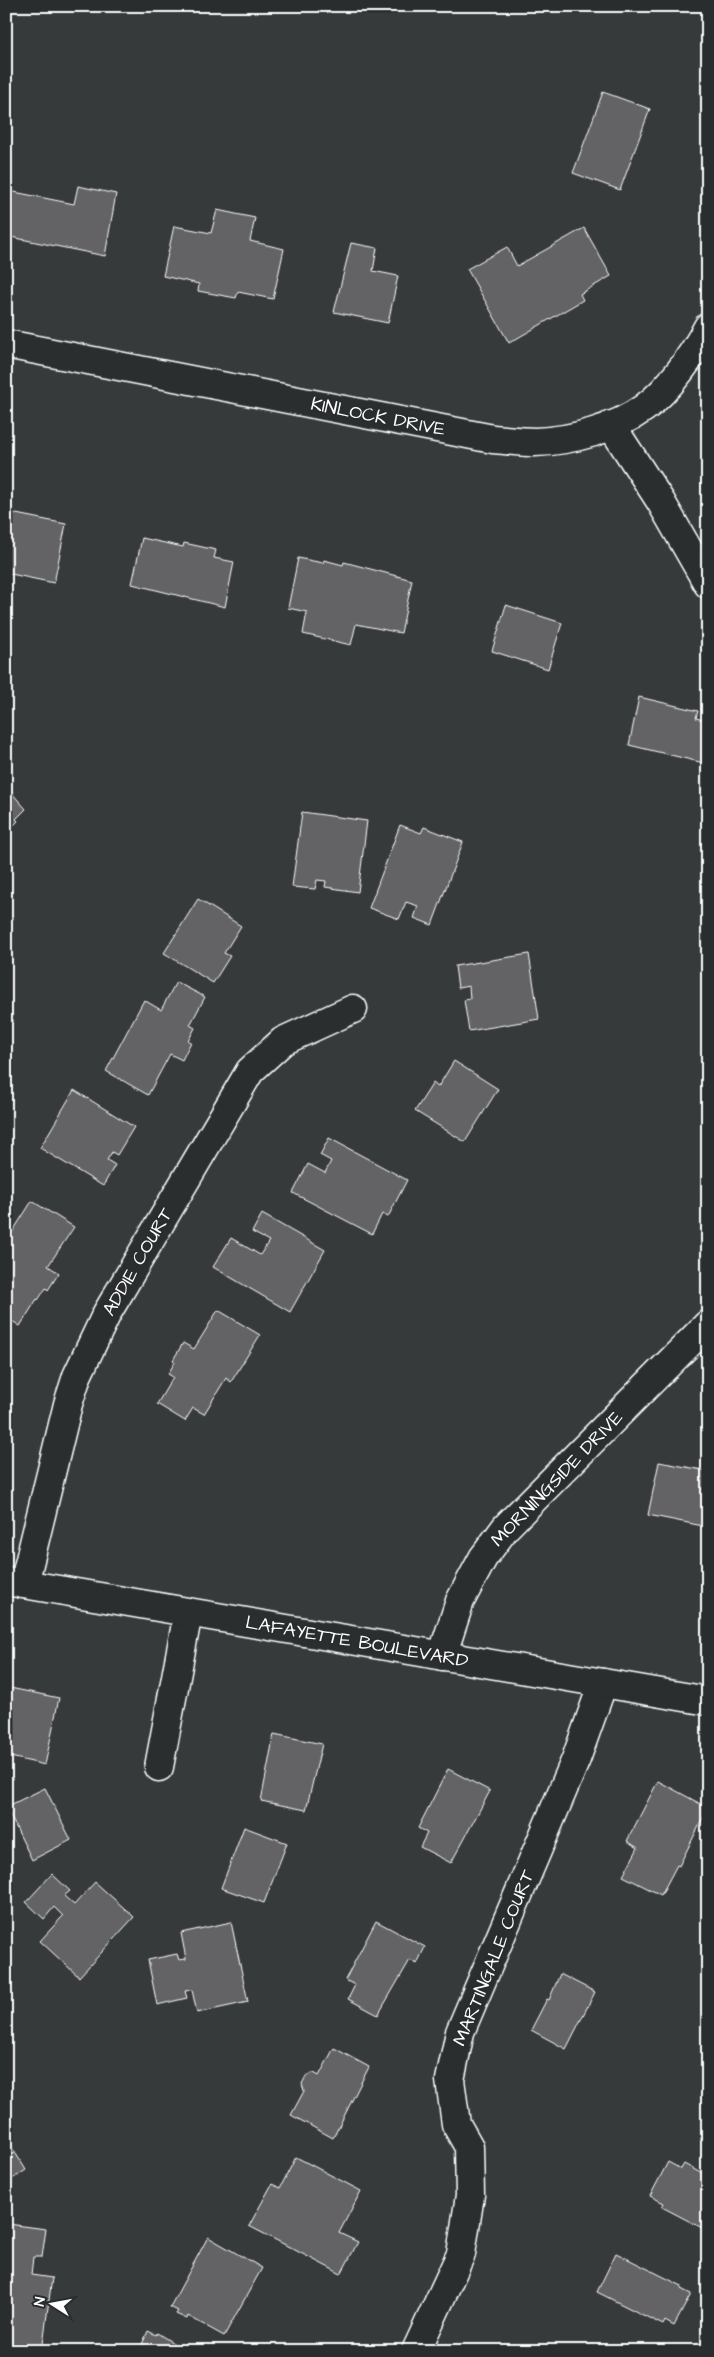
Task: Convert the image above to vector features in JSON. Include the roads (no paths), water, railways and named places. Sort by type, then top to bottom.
[{"type":"street","name":"KINLOCK DRIVE","points":[[6,344],[493,439],[537,442],[571,437],[611,426],[644,408],[666,388],[708,327]]},
{"type":"street","points":[[611,426],[661,502],[708,584]]},
{"type":"street","name":"ADDIE COURT","points":[[15,1582],[77,1376],[107,1314],[250,1072],[283,1041],[353,1009]]},
{"type":"street","name":"MORNINGSIDE DRIVE","points":[[442,1656],[460,1601],[483,1558],[506,1527],[708,1324]]},
{"type":"street","name":"LAFAYETTE BOULEVARD","points":[[15,1582],[708,1701]]},
{"type":"street","points":[[159,1767],[188,1612]]},
{"type":"street","name":"MARTINGALE COURT","points":[[416,2351],[461,2254],[470,2195],[468,2147],[456,2124],[450,2080],[460,2032],[576,1759],[603,1684]]}]
